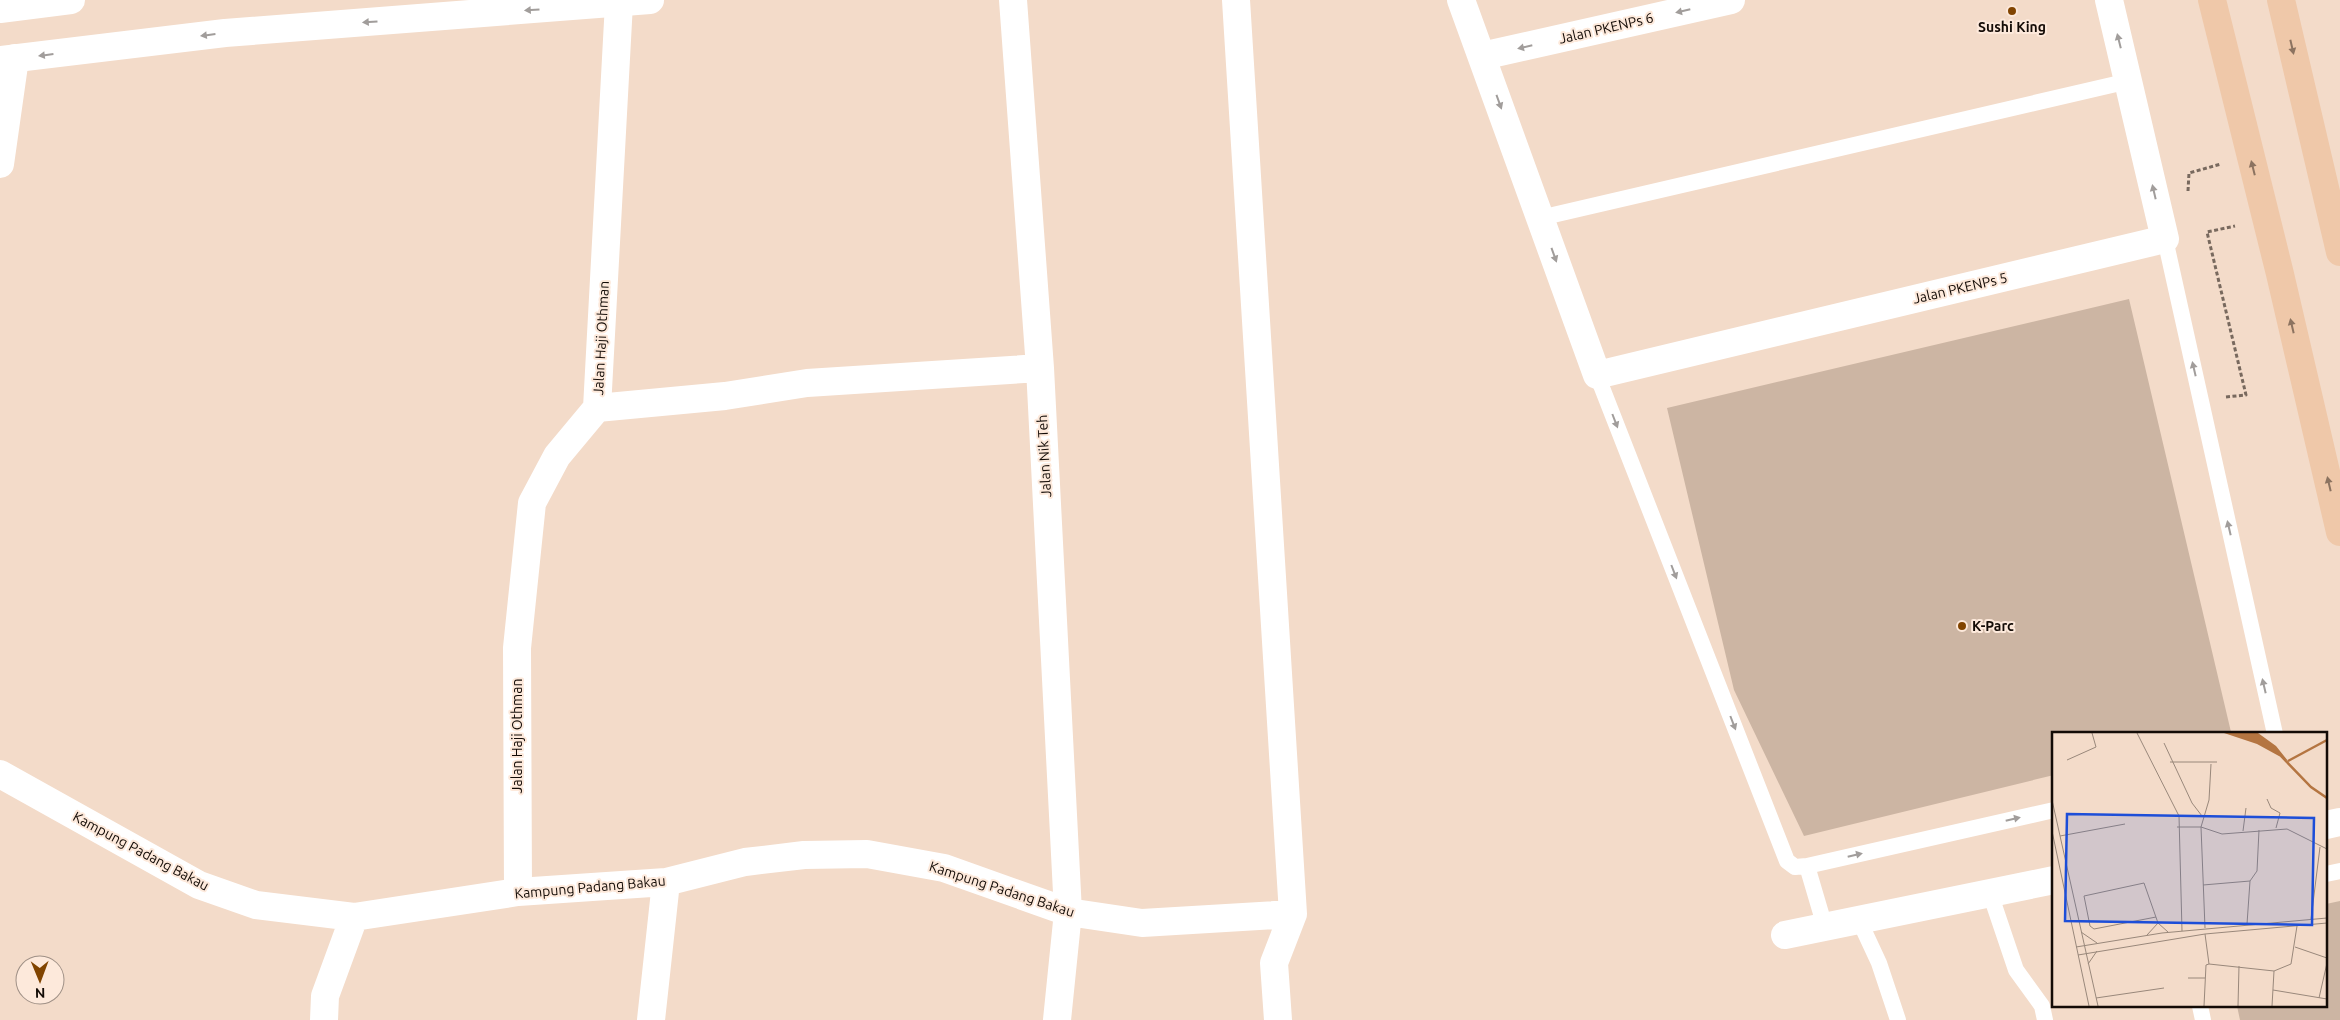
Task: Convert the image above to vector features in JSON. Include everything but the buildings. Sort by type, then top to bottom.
[{"type":"main road","points":[[2212,0],[2340,532]]},
{"type":"main road","points":[[2281,0],[2338,237]]},
{"type":"street","points":[[0,9],[71,0]]},
{"type":"street","points":[[0,164],[7,59],[225,33],[619,4],[650,0]]},
{"type":"street","name":"Jalan Nik Teh","points":[[1013,0],[1040,368],[1068,912],[1057,1020]]},
{"type":"street","points":[[1236,0],[1293,914],[1274,963],[1278,1020]]},
{"type":"street","points":[[1462,0],[1597,375]]},
{"type":"street","name":"Jalan PKENPs 6","points":[[1482,56],[1730,0]]},
{"type":"street","points":[[2109,0],[2165,239]]},
{"type":"street","name":"Jalan Haji Othman","points":[[518,892],[517,648],[532,503],[557,456],[597,408],[619,4]]},
{"type":"street","name":"Jalan PKENPs 5","points":[[1597,375],[2165,239]]},
{"type":"street","points":[[597,408],[724,396],[807,383],[1040,368]]},
{"type":"street","name":"Kampung Padang Bakau","points":[[0,774],[199,885],[256,905],[354,917],[518,892],[666,882],[745,862],[804,855],[867,854],[944,868],[1068,912],[1142,923],[1293,914]]},
{"type":"street","points":[[1785,935],[2052,880]]},
{"type":"street","points":[[651,1020],[666,882]]},
{"type":"street","points":[[324,1020],[325,996],[354,917]]},
{"type":"lane","points":[[1540,218],[2129,81]]},
{"type":"lane","points":[[2165,239],[2275,732]]},
{"type":"lane","points":[[1597,375],[1787,861],[1795,867],[1807,866],[2052,810]]},
{"type":"lane","points":[[1807,866],[1825,927]]},
{"type":"lane","points":[[1990,893],[2016,970],[2042,1006],[2045,1020]]},
{"type":"lane","points":[[1859,920],[1879,963],[1898,1020]]},
{"type":"path","points":[[2188,200],[2189,173],[2251,156]]},
{"type":"path","points":[[2207,232],[2246,395],[2227,398],[2224,389]]},
{"type":"place","name":"Sushi King","points":[[2012,11]]},
{"type":"place","name":"K-Parc","points":[[1962,626]]}]
